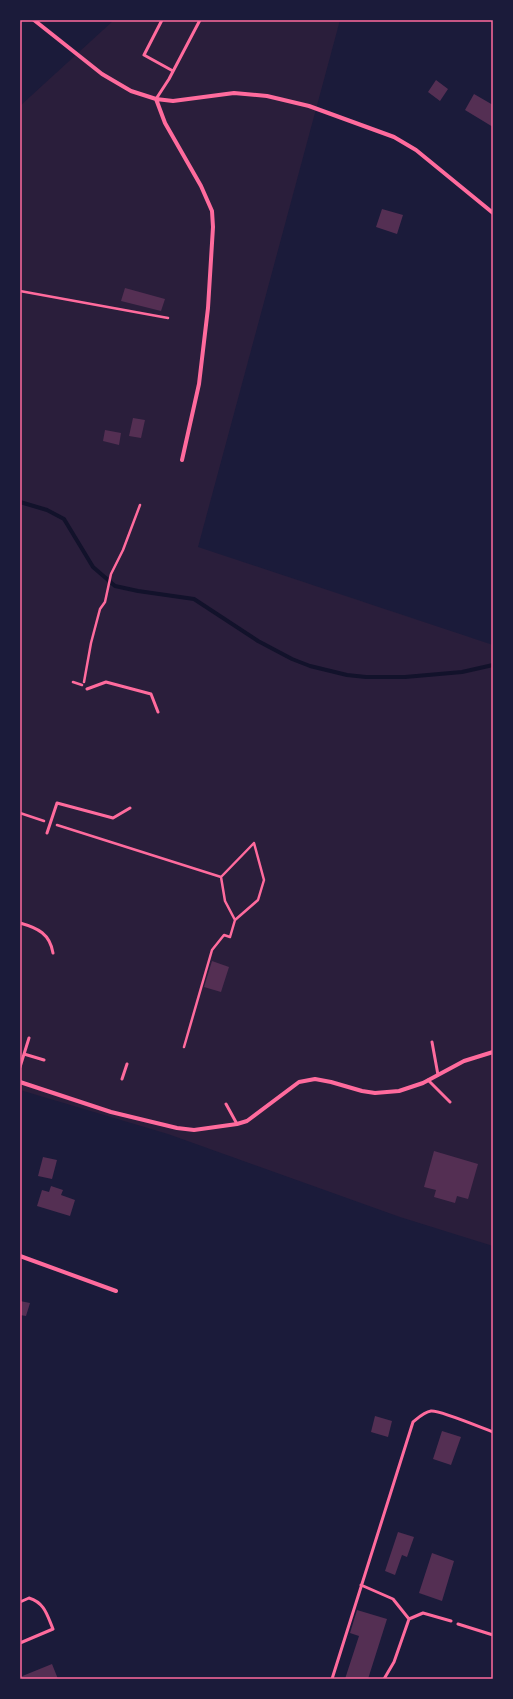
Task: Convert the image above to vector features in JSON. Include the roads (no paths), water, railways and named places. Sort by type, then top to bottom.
[{"type":"street","points":[[34,20],[102,74],[131,91],[156,99],[174,101],[234,93],[267,96],[309,106],[394,137],[416,150],[493,213]]},
{"type":"street","points":[[156,99],[165,123],[201,186],[212,211],[213,227],[207,316],[199,384],[182,460]]},
{"type":"street","points":[[20,1082],[111,1112],[177,1128],[194,1130],[237,1124],[247,1121],[299,1082],[315,1079],[375,1093],[399,1091],[428,1080],[464,1061],[493,1052]]},
{"type":"street","points":[[20,1256],[116,1291]]},
{"type":"lane","points":[[162,20],[144,55],[173,71]]},
{"type":"lane","points":[[156,99],[173,71],[200,20]]},
{"type":"lane","points":[[87,689],[106,682],[145,692],[151,694],[158,712]]},
{"type":"lane","points":[[47,834],[57,803],[113,818],[130,808]]},
{"type":"lane","points":[[20,923],[34,927],[51,942],[53,953]]},
{"type":"lane","points":[[20,1067],[29,1038]]},
{"type":"lane","points":[[432,1042],[438,1075]]},
{"type":"lane","points":[[24,1054],[44,1060]]},
{"type":"lane","points":[[122,1079],[126,1064]]},
{"type":"lane","points":[[428,1080],[450,1102]]},
{"type":"lane","points":[[226,1104],[237,1124]]},
{"type":"lane","points":[[332,1679],[413,1422],[423,1414],[432,1411],[442,1413],[493,1432]]},
{"type":"lane","points":[[361,1585],[393,1599],[409,1619]]},
{"type":"lane","points":[[20,1602],[29,1598],[38,1600],[43,1606],[53,1629],[20,1643]]},
{"type":"lane","points":[[384,1679],[394,1662],[409,1619],[423,1613],[450,1621]]},
{"type":"lane","points":[[458,1624],[493,1635]]},
{"type":"waterway","points":[[20,502],[47,510],[64,519],[93,567],[115,586],[194,599],[258,641],[292,659],[310,666],[347,675],[366,677],[405,677],[462,672],[493,665]]}]
